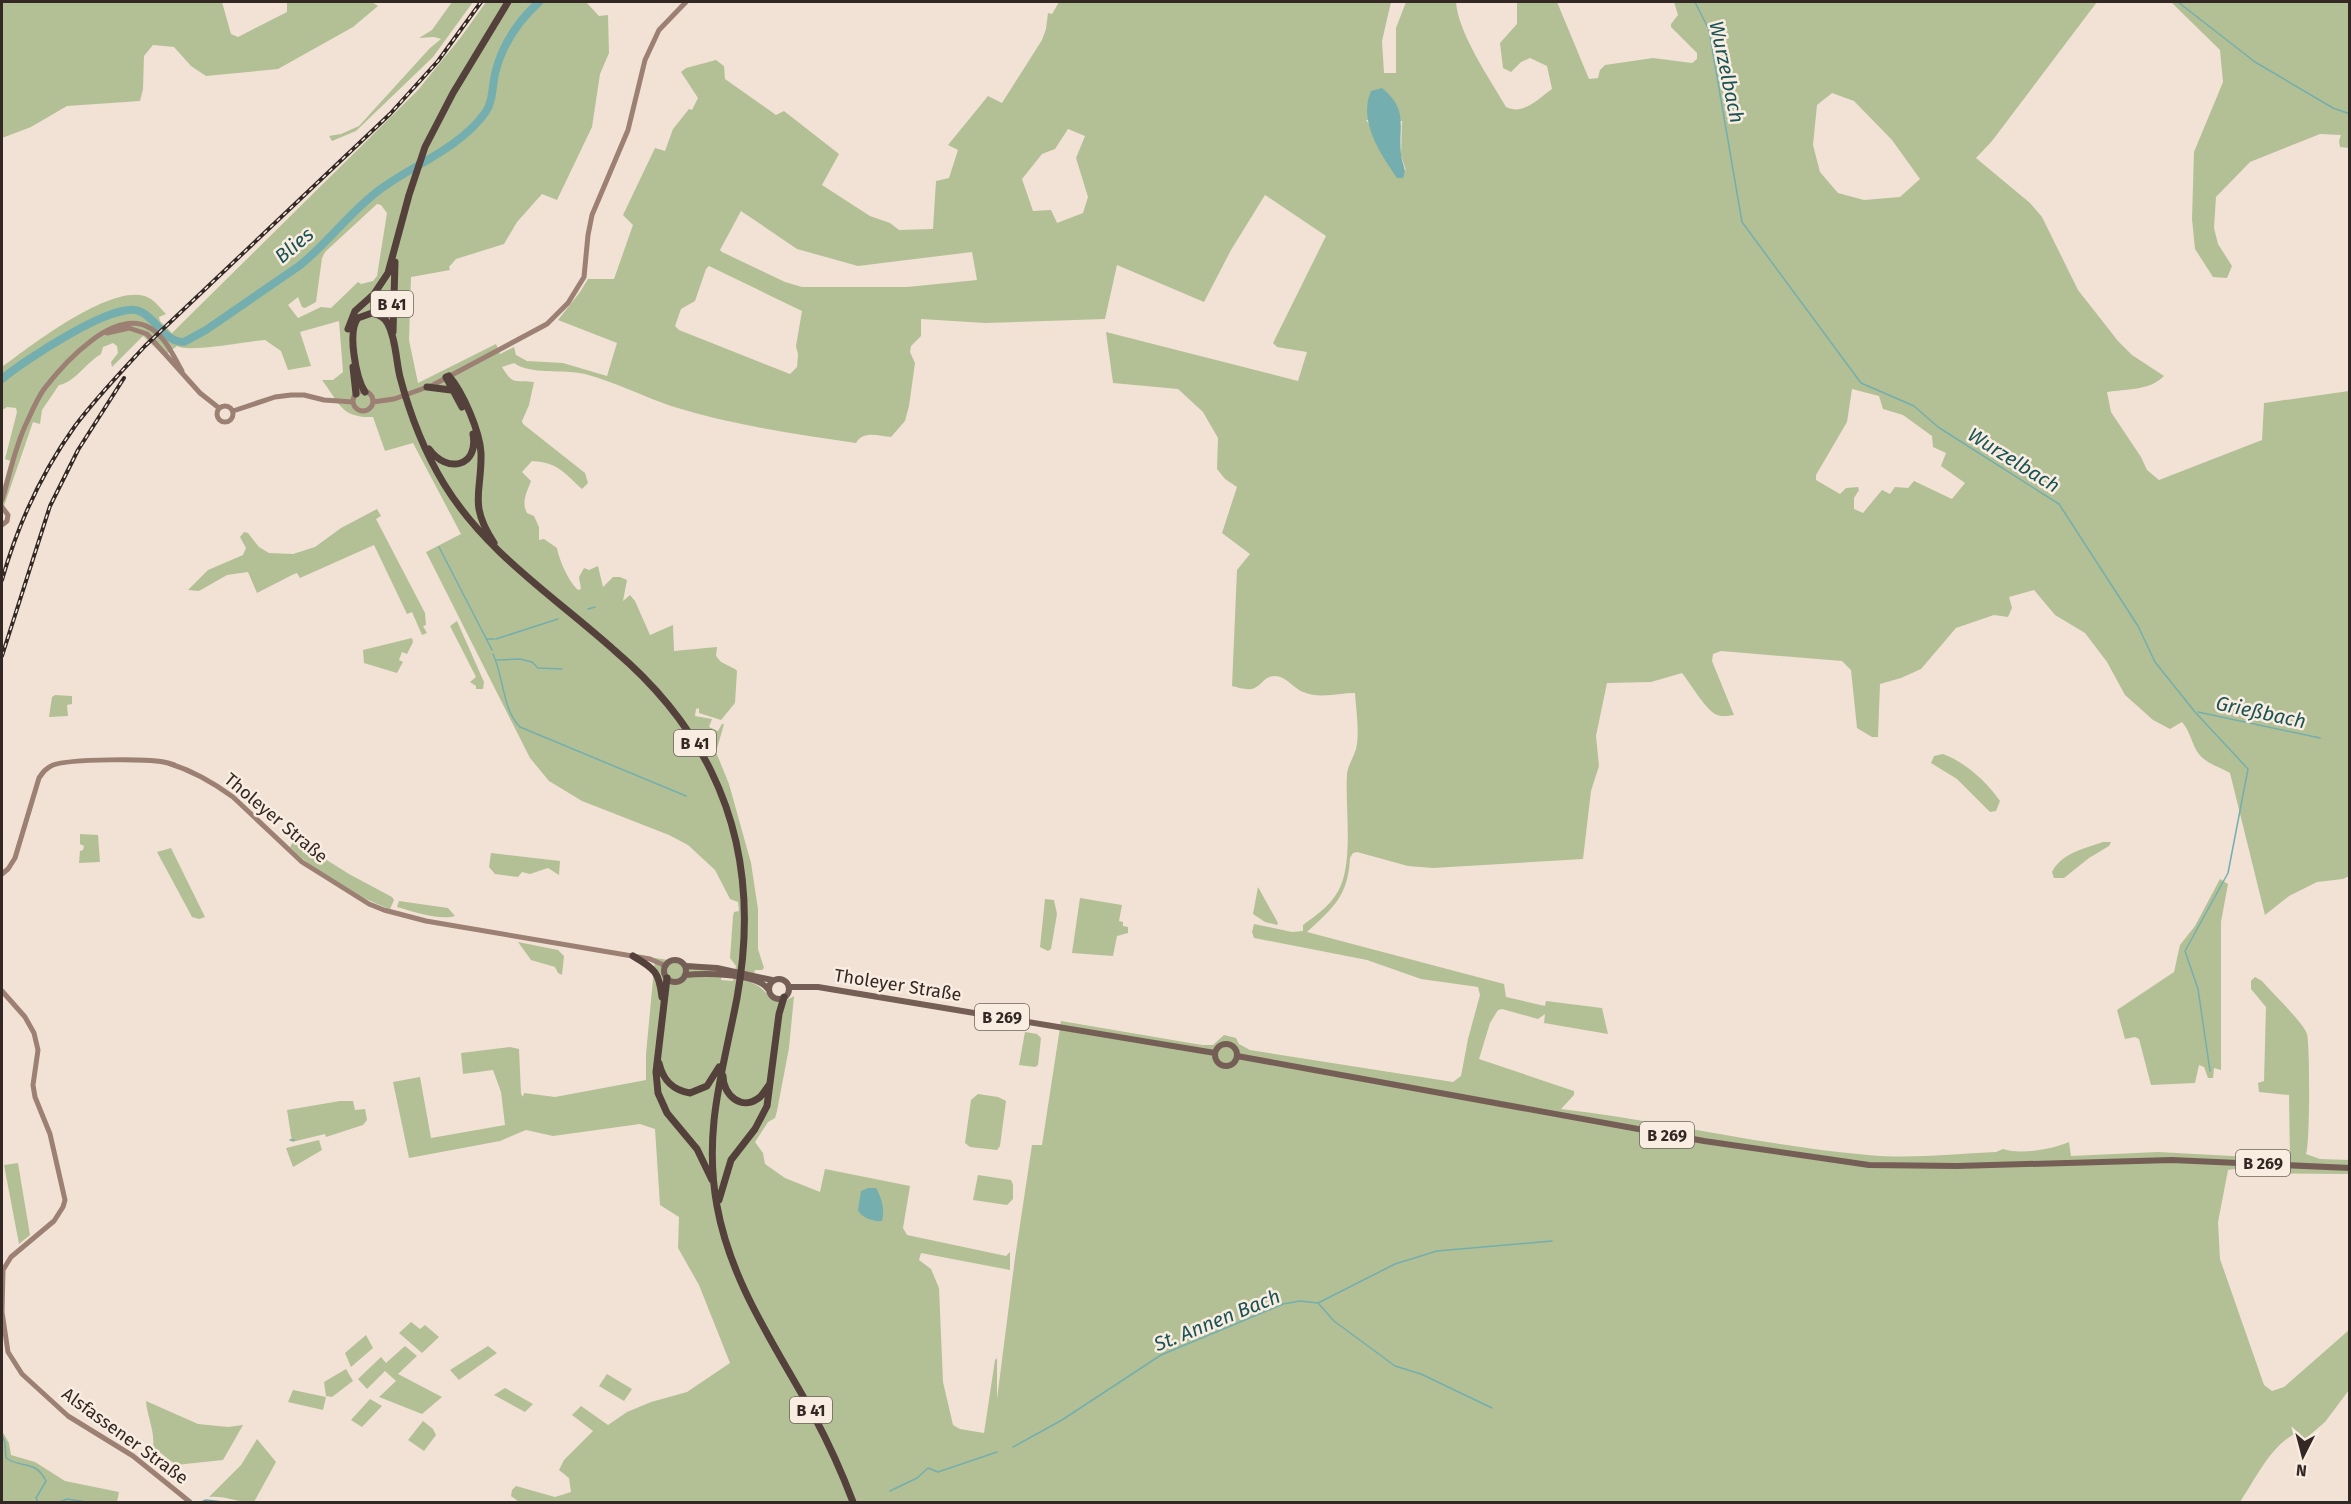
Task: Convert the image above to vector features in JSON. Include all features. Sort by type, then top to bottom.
[{"type":"highway","name":"B 41","points":[[508,2],[471,61],[425,147],[398,234],[392,309],[399,373],[412,418],[424,448],[451,495],[474,526],[509,561],[642,675],[683,724],[712,773],[733,826],[743,881],[746,933],[739,986],[722,1061],[714,1114],[712,1146],[717,1206],[733,1264],[760,1322],[831,1449],[853,1503]]},
{"type":"highway","points":[[355,398],[348,333],[349,322],[354,311],[385,279],[398,234]]},
{"type":"highway","points":[[365,392],[359,375],[352,334],[355,322],[362,315],[378,314],[389,325],[399,373]]},
{"type":"highway","points":[[412,418],[424,442],[437,459],[450,464],[464,462],[473,452],[474,436],[451,390],[448,377]]},
{"type":"highway","points":[[448,377],[456,384],[478,438],[481,456],[477,501],[480,517],[492,539],[509,561]]},
{"type":"highway","points":[[427,387],[451,390]]},
{"type":"highway","points":[[633,956],[657,973],[663,1005]]},
{"type":"highway","points":[[670,980],[663,1005],[657,1083],[667,1113],[698,1149],[715,1185]]},
{"type":"highway","points":[[717,1206],[725,1173],[731,1160],[755,1130],[767,1106],[779,1014],[784,997]]},
{"type":"highway","points":[[774,998],[779,1014]]},
{"type":"highway","points":[[658,1061],[671,1086],[690,1093],[707,1086],[722,1061]]},
{"type":"highway","points":[[722,1061],[724,1089],[734,1099],[747,1102],[754,1100],[760,1097],[770,1084]]},
{"type":"main road","points":[[373,402],[394,399],[419,391],[448,377],[554,318],[568,303],[582,282],[592,215],[628,130],[645,60],[659,30],[686,2]]},
{"type":"main road","points":[[2,500],[25,424],[43,391],[66,363],[85,346],[108,333],[130,325],[147,334],[200,393],[219,408]]},
{"type":"main road","points":[[233,411],[274,397],[291,395],[304,395],[324,400],[355,398],[365,392],[371,395],[373,402],[370,408],[363,411],[356,407],[355,398]]},
{"type":"main road","points":[[219,408],[226,406],[233,411]]},
{"type":"main road","points":[[219,408],[217,416],[224,423],[231,420],[233,411]]},
{"type":"main road","points":[[2,507],[8,515],[7,521],[2,525]]},
{"type":"main road","name":"Tholeyer Straße","points":[[2,874],[15,858],[39,778],[48,768],[68,762],[152,760],[176,766],[222,788],[302,862],[369,904],[426,921],[650,959],[666,966]]},
{"type":"main road","name":"B 269","points":[[666,966],[674,960],[685,966],[753,978],[782,979],[789,987]]},
{"type":"main road","points":[[666,966],[664,972],[670,980]]},
{"type":"main road","points":[[685,966],[685,975]]},
{"type":"main road","name":"B 269","points":[[670,980],[681,980],[685,975],[729,973]]},
{"type":"main road","name":"B 269","points":[[753,978],[768,989],[774,998]]},
{"type":"main road","points":[[768,989],[772,980]]},
{"type":"main road","points":[[774,998],[784,997],[788,994],[789,987]]},
{"type":"main road","name":"Tholeyer Straße","points":[[789,987],[818,987],[1215,1053]]},
{"type":"main road","name":"Alsfassener Straße","points":[[2,991],[25,1017],[34,1033],[38,1050],[33,1085],[35,1097],[50,1134],[65,1200],[60,1214],[54,1221],[6,1262],[2,1277],[2,1312],[6,1346],[16,1366],[29,1382],[68,1416],[133,1456],[190,1503]]},
{"type":"main road","name":"B 269","points":[[1227,1043],[1235,1048],[1238,1056],[1232,1064],[1223,1066],[1216,1059],[1215,1053],[1221,1045],[1227,1043]]},
{"type":"main road","name":"B 269","points":[[1238,1056],[1704,1141],[1869,1165],[1957,1166],[2172,1160],[2349,1168]]},
{"type":"green space","points":[[2,2],[222,2],[231,34],[238,37],[287,12],[287,2],[372,2],[378,6],[353,27],[278,69],[206,76],[191,66],[174,47],[153,45],[144,56],[143,89],[140,101],[67,106],[31,127],[2,138]]},
{"type":"green space","points":[[452,2],[473,2],[433,57],[356,131],[332,141],[329,136],[341,134],[359,126],[430,48],[441,39],[419,38],[432,30]]},
{"type":"green space","points":[[486,2],[586,2],[599,16],[608,15],[609,53],[600,74],[592,127],[557,200],[542,194],[517,222],[504,244],[456,259],[449,267],[450,270],[411,277],[409,340],[418,383],[496,344],[500,354],[514,347],[516,355],[527,361],[563,363],[607,376],[617,343],[558,320],[588,279],[614,279],[633,225],[623,215],[655,148],[665,151],[673,129],[689,109],[692,110],[698,98],[681,72],[686,68],[716,60],[724,66],[725,79],[776,115],[784,111],[839,154],[822,185],[870,216],[890,223],[899,230],[933,229],[936,181],[949,178],[958,150],[948,145],[988,96],[1002,103],[1042,40],[1048,13],[1052,14],[1059,2],[1391,2],[1382,41],[1384,73],[1396,73],[1396,28],[1406,2],[1456,2],[1462,28],[1484,70],[1506,107],[1519,109],[1530,105],[1552,89],[1547,66],[1530,58],[1521,62],[1511,72],[1503,68],[1500,43],[1517,24],[1517,2],[1557,2],[1589,79],[1598,78],[1600,70],[1605,65],[1653,58],[1692,63],[1697,59],[1697,53],[1671,27],[1678,15],[1674,2],[2097,2],[1992,141],[1976,158],[2030,203],[2042,217],[2078,290],[2118,341],[2132,355],[2164,376],[2145,387],[2107,392],[2111,412],[2147,470],[2159,480],[2262,440],[2264,403],[2349,391],[2349,876],[2343,879],[2317,882],[2289,896],[2265,915],[2230,773],[2200,755],[2182,722],[2170,729],[2153,720],[2125,695],[2107,662],[2085,633],[2055,615],[2034,590],[2009,597],[2012,608],[2008,617],[1994,615],[1956,628],[1921,669],[1880,684],[1878,737],[1872,737],[1857,728],[1851,670],[1842,661],[1721,651],[1713,654],[1712,661],[1734,715],[1729,716],[1719,716],[1711,711],[1682,673],[1651,682],[1607,683],[1596,736],[1599,766],[1591,791],[1583,859],[1433,868],[1408,866],[1357,852],[1353,853],[1343,892],[1332,908],[1307,932],[1504,984],[1506,997],[1545,1006],[1546,1001],[1602,1008],[1608,1034],[1544,1023],[1545,1014],[1538,1019],[1502,1009],[1498,1010],[1490,1023],[1479,1059],[1574,1091],[1574,1095],[1561,1109],[1791,1146],[1884,1156],[1948,1155],[1996,1152],[2003,1149],[2027,1151],[2046,1149],[2069,1142],[2071,1156],[2158,1152],[2290,1159],[2289,1095],[2259,1092],[2258,1083],[2264,1081],[2266,1007],[2251,989],[2251,981],[2255,977],[2262,981],[2300,1022],[2307,1034],[2309,1095],[2306,1154],[2320,1159],[2349,1160],[2349,1174],[2248,1173],[2234,1169],[2228,1170],[2218,1222],[2220,1259],[2264,1385],[2272,1391],[2284,1387],[2349,1330],[2349,1390],[2325,1422],[2305,1439],[2298,1432],[2280,1445],[2265,1463],[2240,1502],[519,1502],[511,1496],[516,1486],[555,1497],[571,1492],[569,1478],[559,1470],[564,1460],[593,1431],[572,1415],[581,1406],[608,1425],[627,1412],[651,1402],[687,1392],[730,1363],[699,1285],[678,1248],[679,1217],[660,1205],[655,1129],[640,1124],[553,1136],[526,1130],[500,1141],[409,1158],[393,1082],[420,1077],[431,1138],[505,1125],[501,1092],[493,1070],[463,1074],[461,1053],[510,1047],[519,1049],[523,1097],[524,1093],[555,1097],[646,1080],[646,1054],[655,958],[723,968],[721,980],[733,981],[736,966],[730,958],[733,916],[734,912],[739,911],[738,902],[730,899],[715,870],[688,845],[669,835],[582,801],[549,781],[530,758],[426,552],[461,534],[413,443],[385,451],[373,417],[354,415],[342,408],[322,380],[333,380],[343,372],[339,321],[300,332],[311,366],[288,370],[281,351],[265,340],[193,348],[177,346],[164,356],[143,336],[112,367],[111,362],[118,353],[117,346],[113,343],[103,347],[101,354],[70,380],[59,385],[42,410],[40,424],[33,422],[4,506],[2,505],[2,490],[10,461],[5,459],[17,412],[16,408],[7,407],[2,410],[2,367],[73,318],[116,298],[134,295],[151,299],[166,314],[159,317],[160,321],[172,333],[418,90]],"holes":[[[1832,93],[1854,101],[1892,140],[1920,179],[1900,197],[1864,200],[1838,193],[1820,172],[1813,145],[1817,105]],[[1366,120],[1402,121],[1401,155],[1406,171]],[[1068,129],[1085,136],[1076,158],[1088,197],[1083,213],[1057,223],[1051,210],[1033,211],[1022,179],[1042,154],[1055,149]],[[1265,195],[1326,236],[1273,343],[1277,347],[1307,352],[1298,381],[1106,332],[1113,383],[1178,389],[1203,412],[1218,438],[1217,469],[1225,479],[1237,487],[1222,533],[1250,554],[1237,570],[1232,686],[1251,689],[1275,676],[1283,678],[1299,690],[1309,694],[1355,693],[1358,738],[1347,774],[1348,846],[1345,873],[1341,885],[1330,903],[1303,925],[1303,931],[1292,932],[1254,924],[1252,932],[1254,938],[1367,960],[1421,979],[1478,987],[1480,995],[1461,1076],[1453,1082],[1250,1050],[1239,1044],[1236,1038],[1224,1035],[1213,1045],[1202,1045],[1061,1021],[1042,1145],[1032,1145],[997,1399],[997,1358],[984,1433],[960,1429],[953,1425],[943,1382],[939,1288],[931,1269],[919,1260],[921,1253],[1010,1270],[1010,1252],[1006,1256],[907,1235],[903,1228],[910,1186],[825,1169],[820,1192],[785,1178],[765,1164],[763,1153],[755,1142],[768,1122],[775,1118],[777,1111],[789,1048],[794,996],[780,1002],[752,983],[755,970],[764,968],[758,949],[758,909],[751,863],[729,784],[716,752],[724,724],[718,731],[709,727],[712,719],[695,716],[696,709],[699,708],[699,713],[721,720],[735,703],[737,671],[721,662],[716,656],[717,647],[674,651],[673,625],[650,635],[635,601],[630,595],[623,601],[627,580],[613,577],[603,587],[598,566],[589,570],[584,568],[579,577],[581,589],[578,590],[571,582],[557,548],[544,539],[539,540],[539,527],[534,516],[527,513],[525,505],[525,497],[531,481],[522,472],[532,461],[549,464],[560,469],[582,489],[588,483],[585,473],[523,424],[534,382],[512,380],[502,367],[514,363],[529,369],[585,374],[671,406],[717,419],[856,443],[867,435],[891,437],[905,421],[915,363],[910,352],[911,346],[921,336],[921,319],[985,323],[1105,319],[1117,265],[1204,302],[1231,250]],[[377,204],[381,205],[387,213],[377,276],[373,281],[361,284],[358,282],[331,308],[321,307],[298,318],[288,305],[298,297],[302,307],[305,308],[316,302],[322,258],[325,252]],[[741,211],[797,249],[858,266],[972,252],[977,280],[907,287],[802,287],[785,282],[720,250]],[[709,266],[802,311],[796,346],[797,367],[790,374],[679,330],[675,326],[681,309],[695,301]],[[1852,389],[1879,396],[1883,409],[1903,415],[1932,436],[1933,447],[1946,453],[1941,466],[1965,483],[1952,499],[1914,481],[1908,488],[1895,487],[1890,494],[1882,490],[1863,513],[1854,509],[1854,498],[1859,490],[1858,487],[1846,488],[1840,494],[1816,480],[1816,475],[1847,422]]]},
{"type":"green space","points":[[2171,2],[2349,2],[2349,148],[2340,147],[2341,135],[2320,134],[2250,162],[2216,197],[2214,228],[2218,244],[2232,266],[2227,278],[2213,277],[2195,249],[2192,219],[2194,152],[2223,82],[2220,50]]},
{"type":"green space","points":[[377,509],[381,516],[376,519],[425,613],[426,625],[423,626],[427,633],[422,635],[412,612],[407,614],[374,545],[300,578],[297,573],[292,575],[257,593],[248,572],[227,575],[199,591],[188,590],[208,570],[243,555],[246,548],[240,537],[244,532],[248,533],[259,547],[269,553],[293,554],[315,547],[341,528]]},
{"type":"green space","points":[[457,621],[484,682],[483,689],[476,689],[476,686],[470,682],[476,677],[450,626]]},
{"type":"green space","points":[[412,638],[413,642],[407,654],[402,652],[399,660],[403,662],[397,673],[364,663],[363,650]]},
{"type":"green space","points":[[55,695],[72,696],[72,704],[67,705],[68,716],[49,717],[52,697]]},
{"type":"green space","points":[[1943,754],[1967,767],[1989,787],[2000,801],[1996,811],[1990,812],[1957,779],[1931,763],[1934,756]]},
{"type":"green space","points":[[80,834],[98,835],[100,862],[79,863],[80,851],[84,846],[80,844]]},
{"type":"green space","points":[[293,842],[298,842],[349,874],[392,897],[394,900],[390,909],[363,898],[324,875],[290,847]]},
{"type":"green space","points":[[2103,842],[2111,842],[2109,846],[2089,858],[2064,878],[2054,878],[2052,872],[2061,860],[2074,852]]},
{"type":"green space","points":[[171,848],[205,917],[199,919],[192,917],[157,852]]},
{"type":"green space","points":[[491,853],[560,861],[559,875],[548,868],[530,874],[522,872],[518,877],[495,874],[489,867]]},
{"type":"green space","points":[[2220,879],[2228,884],[2221,922],[2221,1070],[2214,1068],[2213,1078],[2208,1078],[2204,1067],[2199,1065],[2195,1083],[2151,1085],[2139,1039],[2135,1037],[2125,1039],[2117,1010],[2174,972],[2180,945],[2195,926]]},
{"type":"green space","points":[[1258,887],[1277,925],[1265,922],[1253,914]]},
{"type":"green space","points":[[1080,898],[1122,905],[1119,921],[1123,922],[1123,926],[1128,927],[1128,933],[1117,936],[1113,956],[1072,953]]},
{"type":"green space","points":[[1045,899],[1054,900],[1057,914],[1051,949],[1048,951],[1040,947]]},
{"type":"green space","points":[[399,901],[448,908],[455,916],[442,917],[418,913],[397,907]]},
{"type":"green space","points":[[518,942],[558,950],[564,956],[562,975],[555,967],[531,960]]},
{"type":"green space","points":[[1025,1032],[1037,1034],[1041,1038],[1038,1065],[1035,1067],[1019,1065]]},
{"type":"green space","points":[[978,1094],[998,1097],[1006,1101],[1000,1146],[997,1150],[970,1147],[965,1143],[971,1100]]},
{"type":"green space","points":[[353,1101],[355,1110],[365,1109],[367,1120],[363,1125],[326,1137],[325,1134],[292,1142],[287,1110]]},
{"type":"green space","points":[[319,1140],[322,1150],[293,1167],[286,1148]]},
{"type":"green space","points":[[18,1163],[30,1235],[19,1244],[4,1165]]},
{"type":"green space","points":[[978,1175],[1011,1180],[1013,1199],[1007,1205],[973,1200]]},
{"type":"green space","points":[[411,1322],[420,1329],[425,1325],[439,1337],[422,1353],[399,1333]]},
{"type":"green space","points":[[366,1335],[373,1348],[351,1367],[345,1353]]},
{"type":"green space","points":[[405,1346],[417,1356],[398,1374],[442,1397],[422,1414],[379,1397],[396,1381],[385,1371],[367,1389],[358,1379],[381,1357],[386,1363]]},
{"type":"green space","points":[[488,1346],[497,1353],[459,1380],[450,1370]]},
{"type":"green space","points":[[346,1369],[353,1381],[332,1397],[326,1396],[324,1382]]},
{"type":"green space","points":[[607,1374],[632,1389],[624,1401],[599,1386]]},
{"type":"green space","points":[[505,1388],[533,1404],[525,1412],[494,1395]]},
{"type":"green space","points":[[293,1390],[326,1397],[323,1410],[288,1402]]},
{"type":"green space","points":[[370,1399],[382,1406],[362,1427],[351,1420]]},
{"type":"green space","points":[[146,1401],[198,1424],[228,1427],[243,1425],[223,1460],[176,1465],[153,1447],[153,1435]]},
{"type":"green space","points":[[423,1421],[433,1429],[436,1435],[424,1451],[408,1440]]},
{"type":"green space","points":[[2,1431],[9,1443],[11,1455],[35,1462],[65,1481],[119,1492],[117,1502],[2,1502]]},
{"type":"green space","points":[[257,1439],[276,1462],[254,1502],[209,1497],[241,1465]]},
{"type":"water","points":[[1382,88],[1399,111],[1403,178],[1397,178],[1390,168],[1369,125],[1367,114],[1371,91]]},
{"type":"water","points":[[876,1188],[880,1196],[883,1208],[882,1221],[868,1219],[858,1210],[861,1191]]},
{"type":"waterway","name":"Blies","points":[[2,379],[69,334],[90,323],[127,310],[145,314],[165,334],[184,342],[206,330],[299,266],[378,191],[449,147],[474,126],[490,104],[495,74],[506,43],[524,17],[539,2]]},
{"type":"waterway","name":"Wurzelbach","points":[[1695,2],[1709,30],[1742,222],[1861,383],[1914,406],[1938,427],[2059,504],[2138,626],[2155,662],[2195,712],[2248,769],[2228,873],[2185,951],[2198,989],[2210,1071]]},
{"type":"waterway","points":[[2178,2],[2255,62],[2333,108],[2350,114]]},
{"type":"waterway","points":[[439,547],[492,650]]},
{"type":"waterway","points":[[588,609],[595,607]]},
{"type":"waterway","points":[[496,639],[558,619]]},
{"type":"waterway","points":[[486,639],[494,639]]},
{"type":"waterway","points":[[493,654],[506,702],[514,720],[520,727],[686,796]]},
{"type":"waterway","points":[[497,660],[520,659],[532,662],[538,668],[562,669]]},
{"type":"waterway","name":"Grießbach","points":[[2198,712],[2320,738]]},
{"type":"waterway","name":"St. Annen Bach","points":[[1013,1447],[1062,1420],[1161,1355],[1283,1304],[1300,1301],[1318,1303],[1395,1264],[1437,1251],[1552,1241]]},
{"type":"waterway","points":[[1318,1303],[1334,1321],[1395,1366],[1421,1374],[1492,1408]]},
{"type":"waterway","name":"Blies","points":[[2,1435],[6,1458],[33,1467],[42,1474],[46,1481],[36,1498],[38,1502]]},
{"type":"waterway","name":"St. Annen Bach","points":[[890,1491],[917,1478],[928,1468],[938,1472],[997,1452]]},
{"type":"waterway","name":"Blies","points":[[60,1502],[67,1499],[87,1502]]},
{"type":"waterway","points":[[201,1502],[206,1500],[223,1502]]},
{"type":"railway","points":[[2,580],[15,540],[41,481],[63,444],[91,405],[145,346],[390,114],[438,61],[481,2]]},
{"type":"railway","points":[[2,656],[50,506],[78,450],[124,378]]}]
